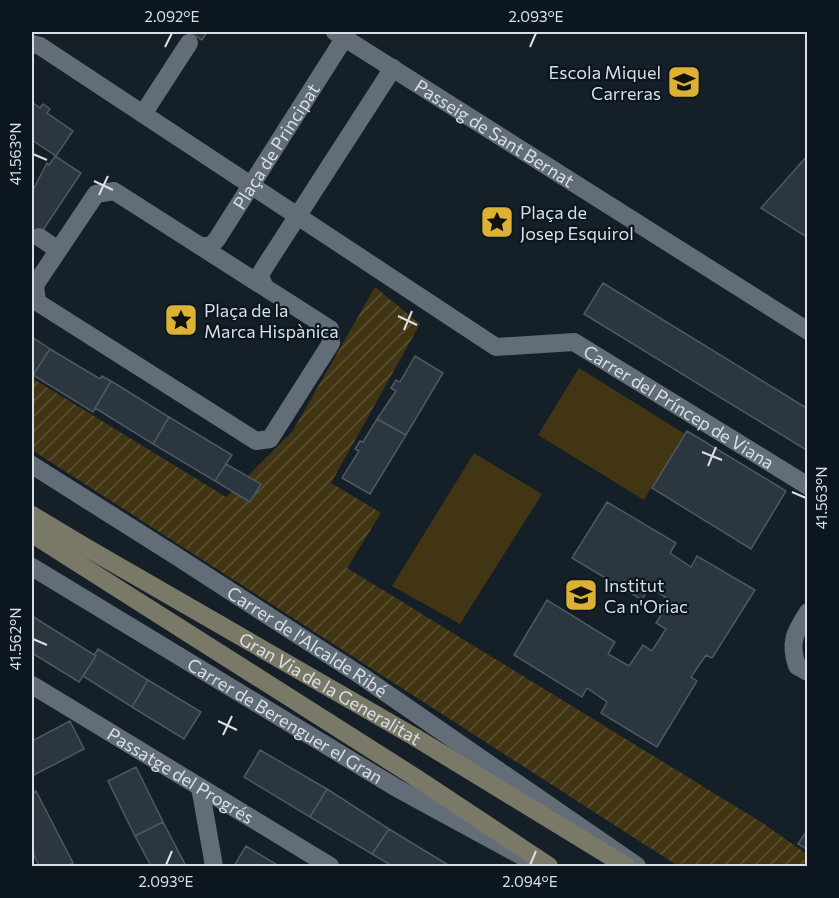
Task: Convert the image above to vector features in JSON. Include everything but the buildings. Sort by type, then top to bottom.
[{"type":"main road","name":"Gran Via de la Generalitat","points":[[32,514],[413,736],[626,867]]},
{"type":"main road","name":"Gran Via de la Generalitat","points":[[32,534],[421,781],[549,867]]},
{"type":"street","name":"Passeig de Sant Bernat","points":[[340,34],[807,332]]},
{"type":"street","name":"Plaça de Principat","points":[[201,246],[210,246],[217,239],[340,34]]},
{"type":"street","points":[[142,114],[189,43]]},
{"type":"street","name":"Carrer del Príncep de Viana","points":[[32,44],[40,46],[496,347],[574,342],[807,486]]},
{"type":"street","points":[[264,286],[260,275],[264,268],[393,68]]},
{"type":"street","points":[[114,191],[201,246],[330,329],[332,344],[270,439],[255,441],[38,302],[35,285],[96,194],[114,191]]},
{"type":"street","points":[[39,237],[58,250]]},
{"type":"street","name":"Carrer de l'Alcalde Ribé","points":[[32,465],[360,675],[637,867]]},
{"type":"street","name":"Carrer de Berenguer el Gran","points":[[32,567],[395,787],[541,867]]},
{"type":"street","points":[[807,612],[795,634],[792,650],[797,666],[807,672]]},
{"type":"street","name":"Passatge del Progrés","points":[[32,684],[330,867]]},
{"type":"street","points":[[200,787],[214,867]]},
{"type":"shaded area","points":[[375,287],[420,324],[331,483],[381,513],[347,568],[761,822],[807,854],[807,866],[678,866],[32,450],[32,378],[226,497],[292,432]]},
{"type":"shaded area","points":[[579,368],[685,434],[644,500],[538,435]]},
{"type":"shaded area","points":[[474,453],[542,494],[460,624],[392,586]]},
{"type":"place","name":"Escola Miquel Carreras","points":[[684,82]]},
{"type":"place","name":"Plaça de Josep Esquirol","points":[[497,222]]},
{"type":"place","name":"Plaça de la Marca Hispànica","points":[[181,320]]},
{"type":"place","name":"Institut Ca n'Oriac","points":[[581,595]]}]
